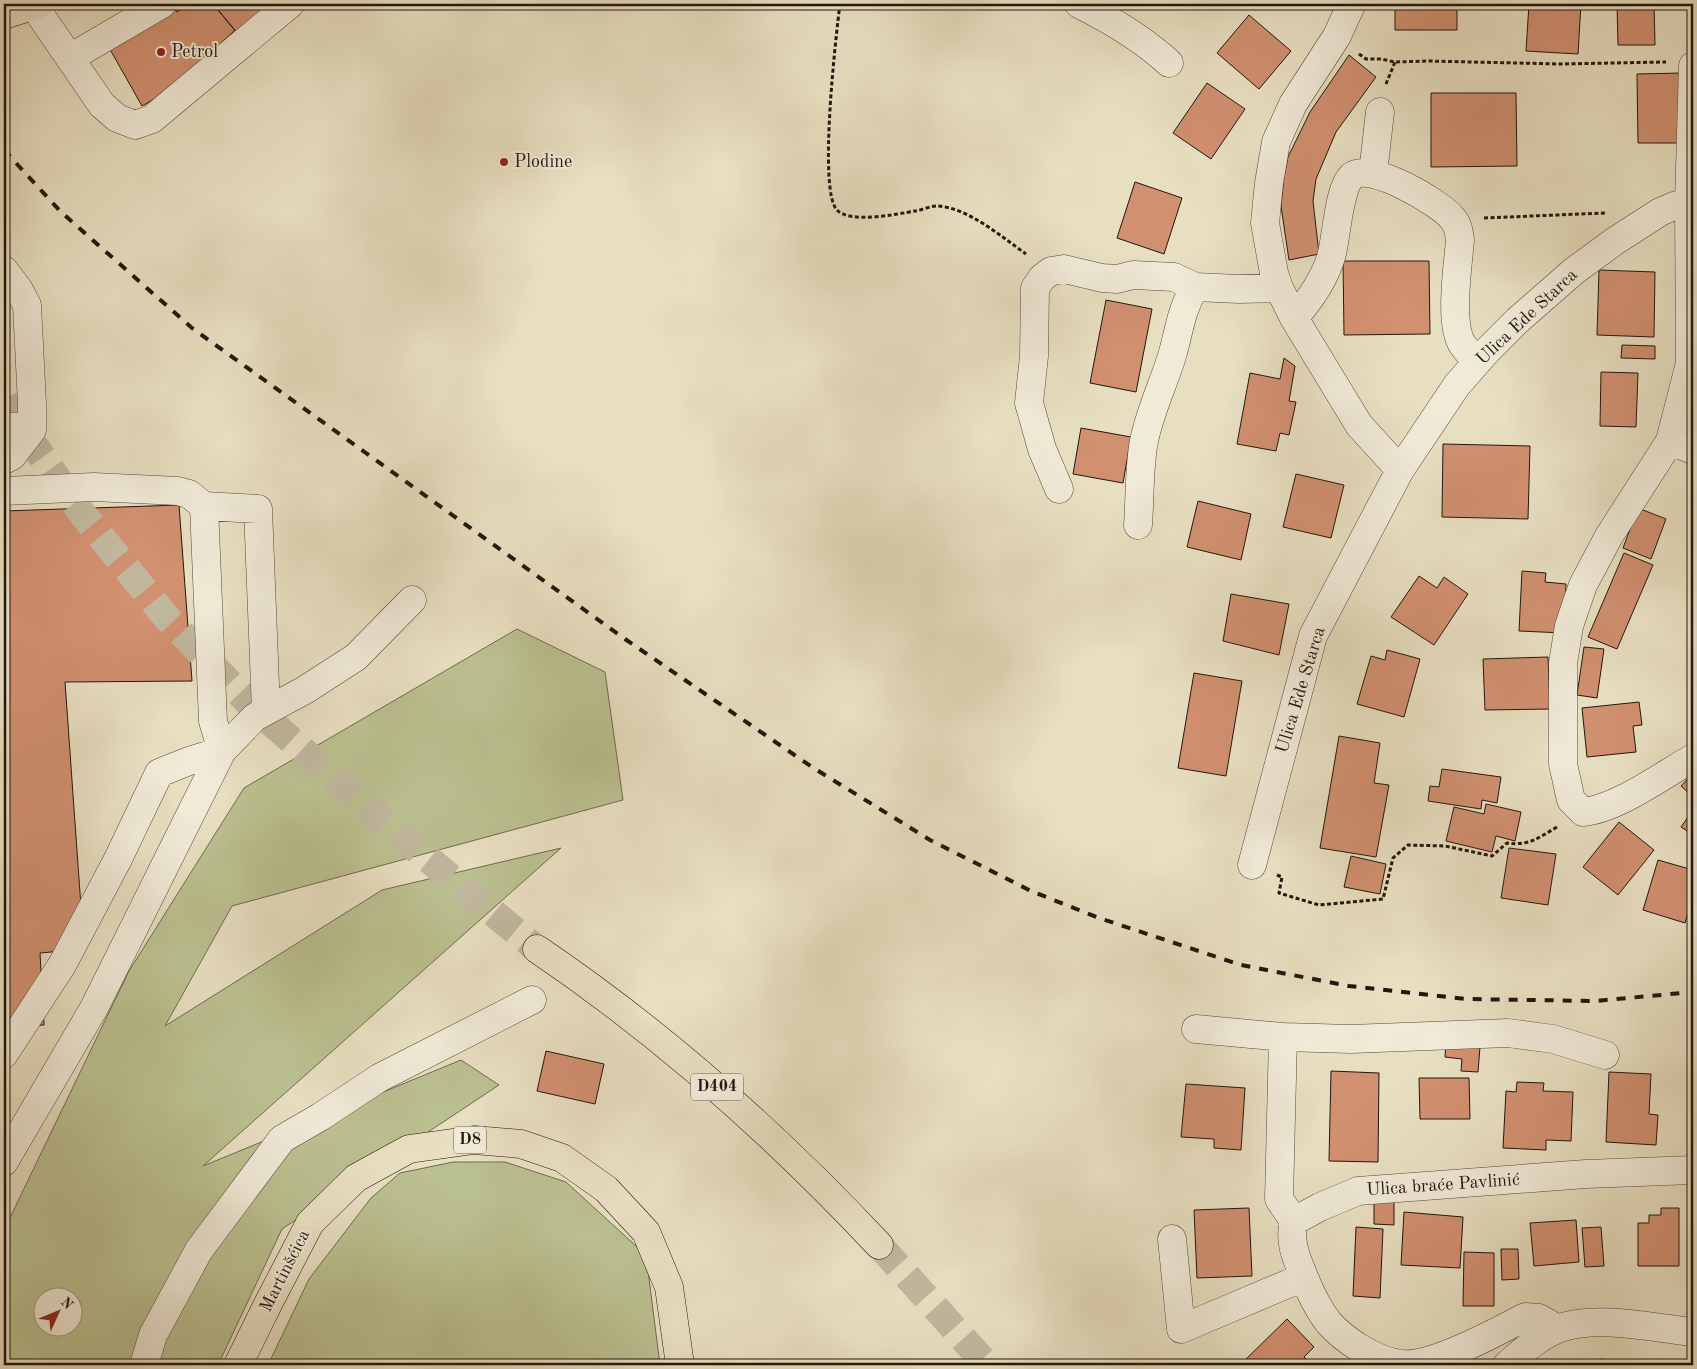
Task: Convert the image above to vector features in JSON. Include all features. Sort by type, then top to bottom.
[{"type":"main road","points":[[4,15],[37,5]]},
{"type":"main road","name":"D404","points":[[537,949],[640,1023],[711,1081],[778,1142],[879,1245]]},
{"type":"main road","name":"Martinšćica","points":[[238,1365],[310,1224],[356,1178],[409,1149],[474,1140],[521,1144],[562,1158],[606,1189],[646,1232],[670,1287],[680,1365]]},
{"type":"street","points":[[70,58],[162,4]]},
{"type":"street","points":[[37,5],[102,105],[117,118],[135,125],[152,119],[290,4]]},
{"type":"street","points":[[1079,4],[1096,12],[1152,47],[1169,51],[1112,4]]},
{"type":"street","points":[[1351,5],[1337,36],[1293,104],[1276,142],[1265,224],[1274,273],[1279,288],[1294,318],[1359,426],[1400,470]]},
{"type":"street","points":[[1684,64],[1692,332],[1682,445],[1609,536],[1583,585],[1569,626],[1563,663],[1563,764],[1571,800],[1584,812],[1596,811],[1617,803],[1693,758]]},
{"type":"street","points":[[1373,174],[1380,112]]},
{"type":"street","points":[[1294,318],[1313,297],[1331,257],[1346,186],[1353,176],[1361,172],[1373,174],[1411,188],[1432,201],[1453,219],[1458,229],[1460,240],[1455,315],[1457,330],[1462,344],[1477,362]]},
{"type":"street","name":"Ulica Ede Starca","points":[[1252,865],[1313,636],[1400,470],[1457,385],[1518,320],[1574,271],[1615,241],[1660,212],[1674,206],[1689,203]]},
{"type":"street","points":[[1060,489],[1042,450],[1029,403],[1034,356],[1035,288],[1042,278],[1051,271],[1064,269],[1102,278],[1117,279],[1133,275],[1174,277],[1195,287],[1279,288]]},
{"type":"street","points":[[4,270],[19,290],[27,305],[32,426],[32,430],[12,456],[4,460]]},
{"type":"street","points":[[1138,526],[1144,443],[1148,423],[1169,366],[1187,300],[1195,287]]},
{"type":"street","points":[[4,427],[32,426]]},
{"type":"street","points":[[4,491],[94,487],[178,491],[189,494],[204,506],[258,509],[266,711]]},
{"type":"street","points":[[204,506],[213,721],[222,751]]},
{"type":"street","points":[[4,1162],[94,1008],[222,751],[255,717],[305,690],[356,657],[412,600]]},
{"type":"street","points":[[4,1054],[62,966],[118,859],[159,773],[222,751]]},
{"type":"street","points":[[144,1365],[153,1335],[199,1250],[282,1139],[379,1078],[532,1000]]},
{"type":"street","points":[[1196,1029],[1284,1037],[1351,1039],[1508,1033],[1553,1039],[1605,1055]]},
{"type":"street","points":[[1284,1037],[1279,1199],[1294,1221],[1291,1232],[1295,1254],[1304,1277],[1311,1294],[1329,1323],[1350,1341],[1371,1355],[1400,1364],[1419,1363],[1440,1357],[1525,1317],[1539,1318],[1558,1328]]},
{"type":"street","name":"Ulica braće Pavlinić","points":[[1294,1221],[1320,1207],[1358,1191],[1586,1174],[1693,1170]]},
{"type":"street","points":[[1172,1238],[1180,1329],[1304,1277]]},
{"type":"street","points":[[1507,1365],[1530,1346],[1558,1328],[1582,1323],[1610,1323],[1693,1332]]},
{"type":"path","points":[[840,4],[836,34],[829,140],[829,176],[832,201],[838,211],[854,218],[863,218],[916,211],[935,206],[954,208],[987,227],[1051,271]]},
{"type":"path","points":[[1366,59],[1381,59],[1395,62],[1684,64]]},
{"type":"path","points":[[1480,218],[1611,212]]},
{"type":"path","points":[[1281,884],[1279,893],[1319,905],[1382,899],[1392,858],[1408,845],[1445,846],[1492,856],[1506,843],[1520,845],[1536,839]]},
{"type":"green space","points":[[517,629],[605,672],[623,800],[232,906],[165,1026],[382,890],[561,848],[203,1166],[461,1060],[499,1085],[282,1229],[218,1365],[4,1365],[4,1230],[129,971],[244,788]]},
{"type":"green space","points":[[453,1162],[505,1162],[566,1182],[646,1255],[660,1365],[268,1365],[309,1279],[371,1198],[400,1173]]},
{"type":"building","name":"Petrol","points":[[188,4],[213,4],[235,30],[204,59],[209,67],[142,106],[107,44],[172,5],[177,12]]},
{"type":"building","points":[[213,4],[272,4],[237,33]]},
{"type":"building","points":[[1395,4],[1457,4],[1457,30],[1395,30]]},
{"type":"building","points":[[1529,4],[1581,4],[1578,54],[1526,51]]},
{"type":"building","points":[[1617,4],[1654,4],[1655,45],[1618,45]]},
{"type":"building","points":[[1249,15],[1291,51],[1259,89],[1217,53]]},
{"type":"building","points":[[1349,55],[1376,77],[1336,132],[1316,179],[1313,201],[1319,254],[1289,260],[1281,206],[1288,157],[1310,112]]},
{"type":"building","points":[[1682,73],[1683,143],[1638,143],[1637,74]]},
{"type":"building","points":[[1207,83],[1245,109],[1211,159],[1173,133]]},
{"type":"building","points":[[1431,93],[1516,93],[1517,166],[1431,167]]},
{"type":"building","points":[[1135,182],[1182,198],[1164,254],[1117,238]]},
{"type":"building","points":[[1343,261],[1429,261],[1430,334],[1344,335]]},
{"type":"building","points":[[1599,270],[1655,272],[1654,337],[1597,335]]},
{"type":"building","points":[[1106,300],[1152,309],[1136,392],[1090,383]]},
{"type":"building","points":[[1622,345],[1655,346],[1655,359],[1621,358]]},
{"type":"building","points":[[1284,358],[1295,366],[1289,401],[1296,402],[1289,435],[1280,433],[1276,451],[1237,444],[1250,373],[1280,379]]},
{"type":"building","points":[[1601,372],[1638,373],[1636,427],[1600,426]]},
{"type":"building","points":[[1081,428],[1131,437],[1123,483],[1073,474]]},
{"type":"building","points":[[1443,444],[1530,446],[1528,519],[1442,517]]},
{"type":"building","points":[[1296,474],[1344,485],[1331,538],[1283,527]]},
{"type":"building","points":[[1198,501],[1251,514],[1241,560],[1187,547]]},
{"type":"building","points":[[179,505],[192,681],[65,682],[84,949],[40,953],[44,1025],[4,1027],[4,511]]},
{"type":"building","points":[[1638,508],[1666,519],[1651,559],[1623,548]]},
{"type":"building","points":[[1624,553],[1653,565],[1617,649],[1588,637]]},
{"type":"building","points":[[1522,571],[1546,573],[1545,582],[1566,584],[1564,633],[1519,631]]},
{"type":"building","points":[[1419,576],[1437,588],[1444,577],[1468,594],[1434,645],[1391,617]]},
{"type":"building","points":[[1231,594],[1289,604],[1279,655],[1223,641]]},
{"type":"building","points":[[1584,647],[1604,649],[1597,698],[1577,695]]},
{"type":"building","points":[[1387,650],[1420,659],[1404,717],[1357,704],[1371,656],[1385,660]]},
{"type":"building","points":[[1548,657],[1550,709],[1485,710],[1483,659]]},
{"type":"building","points":[[1194,673],[1242,681],[1226,776],[1178,768]]},
{"type":"building","points":[[1639,702],[1642,725],[1633,726],[1636,752],[1587,757],[1582,708]]},
{"type":"building","points":[[1339,736],[1380,743],[1374,783],[1389,785],[1376,857],[1320,848]]},
{"type":"building","points":[[1442,769],[1501,777],[1497,803],[1482,800],[1481,809],[1428,801],[1430,786],[1439,787]]},
{"type":"building","points":[[1693,773],[1693,792],[1691,795],[1681,786]]},
{"type":"building","points":[[1486,804],[1521,812],[1515,841],[1496,836],[1492,852],[1446,841],[1454,807],[1484,814]]},
{"type":"building","points":[[1693,810],[1693,835],[1681,827]]},
{"type":"building","points":[[1619,822],[1654,850],[1618,895],[1583,867]]},
{"type":"building","points":[[1509,848],[1556,854],[1548,905],[1501,898]]},
{"type":"building","points":[[1351,856],[1386,864],[1380,894],[1344,887]]},
{"type":"building","points":[[1658,860],[1693,870],[1693,894],[1685,923],[1643,910]]},
{"type":"building","points":[[1446,1043],[1480,1047],[1478,1072],[1461,1071],[1462,1059],[1445,1057]]},
{"type":"building","points":[[546,1051],[604,1064],[595,1104],[537,1091]]},
{"type":"building","points":[[1331,1071],[1379,1073],[1378,1162],[1329,1161]]},
{"type":"building","points":[[1609,1072],[1651,1074],[1649,1114],[1658,1115],[1656,1145],[1606,1142]]},
{"type":"building","points":[[1419,1078],[1469,1078],[1470,1119],[1420,1119]]},
{"type":"building","points":[[1517,1082],[1544,1083],[1543,1091],[1573,1092],[1571,1141],[1546,1140],[1546,1150],[1503,1148],[1506,1091],[1516,1092]]},
{"type":"building","points":[[1186,1084],[1245,1088],[1241,1150],[1214,1148],[1214,1139],[1181,1137]]},
{"type":"building","points":[[1374,1202],[1394,1202],[1394,1225],[1374,1224]]},
{"type":"building","points":[[1249,1208],[1252,1276],[1197,1278],[1194,1210]]},
{"type":"building","points":[[1661,1208],[1679,1208],[1679,1266],[1638,1266],[1638,1223],[1649,1223],[1649,1215],[1661,1215]]},
{"type":"building","points":[[1404,1212],[1463,1217],[1460,1268],[1401,1265]]},
{"type":"building","points":[[1576,1220],[1579,1262],[1534,1266],[1530,1223]]},
{"type":"building","points":[[1356,1227],[1383,1229],[1380,1298],[1353,1296]]},
{"type":"building","points":[[1601,1227],[1604,1266],[1585,1267],[1582,1228]]},
{"type":"building","points":[[1501,1249],[1518,1249],[1519,1279],[1502,1280]]},
{"type":"building","points":[[1464,1252],[1494,1253],[1494,1306],[1463,1306]]},
{"type":"building","points":[[1287,1319],[1314,1347],[1304,1357],[1312,1365],[1240,1365]]},
{"type":"building","points":[[1602,1359],[1603,1365],[1575,1365],[1574,1362]]},
{"type":"tunnel","points":[[4,399],[12,414],[81,512],[166,617],[247,701],[387,825],[537,949]]},
{"type":"tunnel","points":[[879,1245],[987,1365]]},
{"type":"railway","points":[[4,150],[61,212],[192,328],[625,639],[812,767],[930,840],[1031,891],[1099,918],[1241,965],[1349,986],[1466,999],[1595,1001],[1693,992]]},
{"type":"place","name":"Petrol","points":[[161,52]]},
{"type":"place","name":"Plodine","points":[[504,162]]}]
